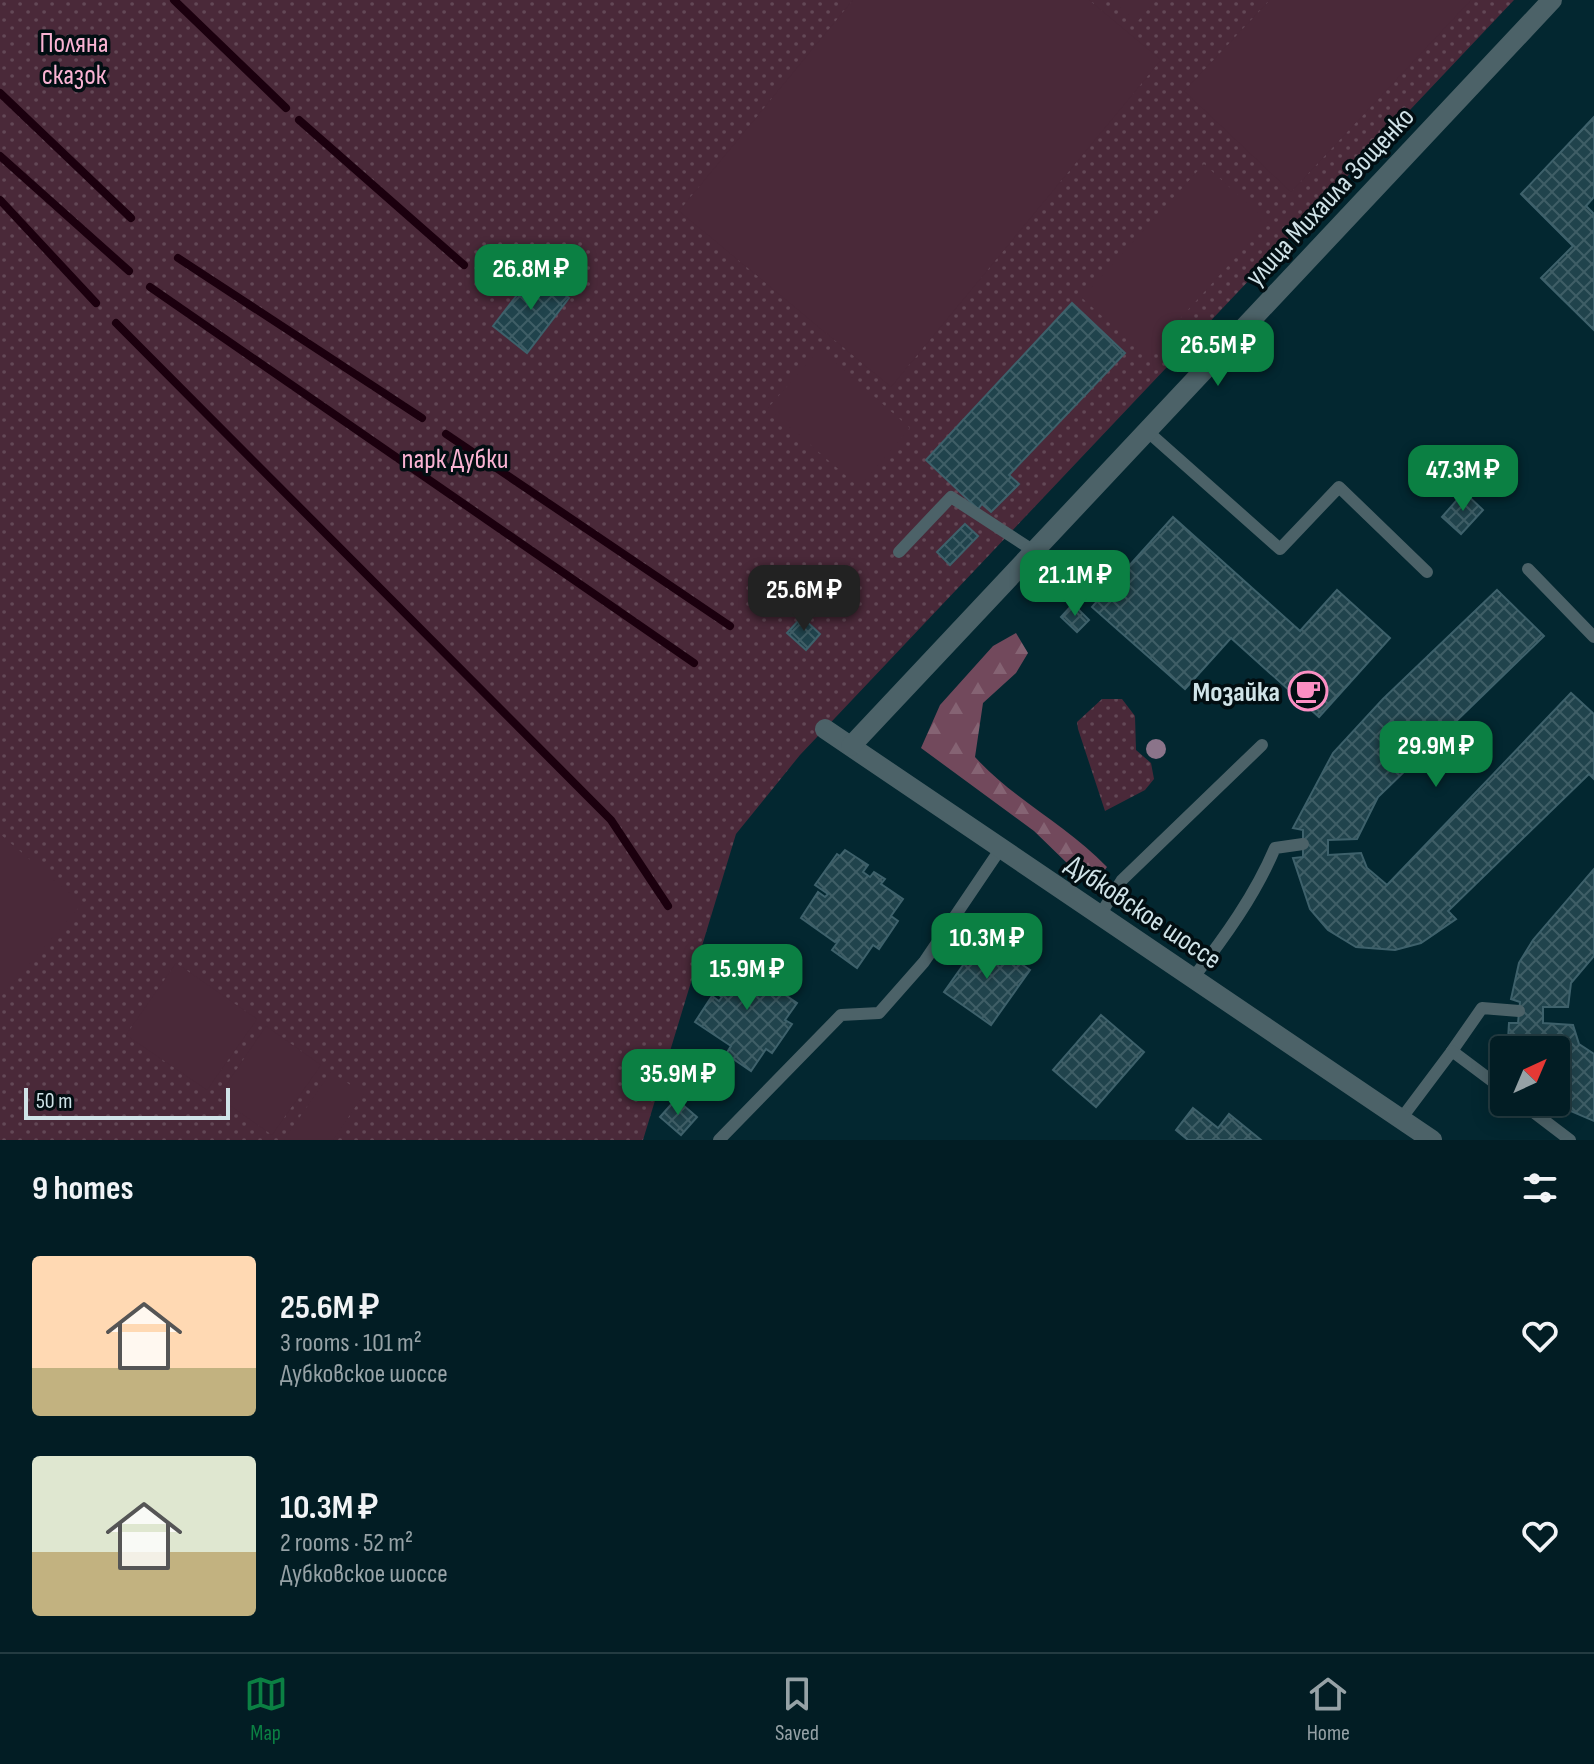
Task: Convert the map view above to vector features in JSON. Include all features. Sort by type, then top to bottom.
[{"type":"street","name":"улица Михаила Зощенко","points":[[851,746],[1552,0]]},
{"type":"street","name":"Дубковское шоссе","points":[[825,729],[1432,1140]]},
{"type":"lane","points":[[1147,431],[1280,549],[1339,487],[1427,572]]},
{"type":"lane","points":[[899,552],[951,497],[1034,551]]},
{"type":"lane","points":[[1528,569],[1594,637]]},
{"type":"lane","points":[[1100,915],[1122,880],[1262,745]]},
{"type":"lane","points":[[1193,978],[1225,936],[1264,875],[1275,848],[1303,844]]},
{"type":"lane","points":[[719,1140],[841,1015],[879,1013],[924,962],[1001,848]]},
{"type":"lane","points":[[1401,1119],[1482,1008],[1519,1011]]},
{"type":"lane","points":[[1452,1051],[1490,1080]]},
{"type":"lane","points":[[1538,1116],[1570,1140]]},
{"type":"green space","name":"парк Дубки","points":[[0,0],[1514,0],[800,755],[736,834],[643,1140],[0,1140]]},
{"type":"green space","points":[[853,0],[1089,0],[1161,60],[891,387],[679,211]]},
{"type":"green space","points":[[1112,0],[1156,0],[1137,22]]},
{"type":"green space","points":[[1270,0],[1471,0],[1291,192],[1184,91]]},
{"type":"green space","points":[[1204,164],[1268,222],[1146,356],[1082,298]]},
{"type":"green space","points":[[820,349],[910,428],[859,487],[768,408]]},
{"type":"green space","points":[[1016,633],[1028,653],[1016,673],[983,703],[975,757],[1006,786],[1075,838],[1107,867],[1098,879],[1069,865],[1034,831],[921,748],[940,705],[993,646]]},
{"type":"green space","points":[[1102,699],[1122,699],[1135,716],[1136,750],[1151,763],[1154,779],[1145,790],[1105,811],[1077,722]]},
{"type":"green space","points":[[0,834],[82,904],[0,997]]},
{"type":"green space","points":[[176,963],[257,1019],[207,1090],[126,1035]]},
{"type":"green space","points":[[266,1026],[321,1065],[272,1135],[218,1097]]},
{"type":"green space","points":[[331,1072],[364,1094],[333,1140],[284,1140]]},
{"type":"building","points":[[1594,117],[1594,197],[1586,206],[1594,214],[1594,330],[1541,278],[1573,246],[1521,194]]},
{"type":"building","points":[[535,272],[569,298],[527,353],[493,326]]},
{"type":"building","points":[[1072,303],[1125,353],[1009,475],[1019,484],[991,512],[982,504],[978,509],[926,460]]},
{"type":"building","points":[[1464,492],[1483,510],[1461,534],[1442,517]]},
{"type":"building","points":[[1173,517],[1300,631],[1337,590],[1390,638],[1319,717],[1231,638],[1185,689],[1092,607]]},
{"type":"building","points":[[965,524],[978,536],[950,565],[937,552]]},
{"type":"building","points":[[1497,590],[1544,636],[1378,797],[1357,839],[1328,840],[1328,855],[1361,853],[1367,868],[1387,885],[1571,693],[1594,714],[1594,779],[1589,774],[1448,911],[1456,919],[1421,943],[1395,950],[1356,947],[1328,930],[1310,909],[1293,858],[1303,857],[1303,830],[1293,828],[1333,753],[1383,699]]},
{"type":"building","points":[[1073,604],[1089,620],[1077,632],[1061,617]]},
{"type":"building","points":[[802,617],[820,634],[806,650],[787,633]]},
{"type":"building","points":[[845,850],[868,865],[863,872],[870,877],[874,872],[885,879],[881,884],[903,899],[891,916],[898,921],[879,949],[873,945],[857,968],[832,950],[840,939],[835,942],[801,918],[818,892],[825,897],[828,894],[815,885],[837,854],[840,856]]},
{"type":"building","points":[[1594,869],[1594,956],[1571,983],[1568,1007],[1543,1007],[1543,1023],[1573,1025],[1579,1044],[1594,1054],[1594,1121],[1570,1111],[1570,1036],[1508,1036],[1509,1023],[1518,1023],[1520,1002],[1511,999],[1519,963],[1533,940]]},
{"type":"building","points":[[983,937],[1030,970],[991,1025],[944,992]]},
{"type":"building","points":[[739,953],[762,969],[757,976],[764,981],[767,976],[778,983],[775,988],[797,1003],[785,1020],[792,1024],[772,1053],[766,1049],[751,1071],[726,1054],[731,1046],[695,1022],[712,996],[719,1001],[722,997],[709,989],[731,957],[734,959]]},
{"type":"building","points":[[1101,1015],[1144,1052],[1096,1107],[1053,1070]]},
{"type":"building","points":[[676,1099],[697,1117],[681,1135],[660,1117]]},
{"type":"building","points":[[1193,1108],[1218,1128],[1229,1114],[1261,1140],[1188,1140],[1176,1130]]},
{"type":"waterway","points":[[174,0],[286,108]]},
{"type":"waterway","points":[[0,93],[131,218]]},
{"type":"waterway","points":[[299,120],[464,265]]},
{"type":"waterway","points":[[0,156],[129,271]]},
{"type":"waterway","points":[[0,200],[96,303]]},
{"type":"waterway","points":[[178,258],[422,418]]},
{"type":"waterway","points":[[150,287],[694,663]]},
{"type":"waterway","points":[[116,323],[611,820],[668,906]]},
{"type":"waterway","points":[[446,434],[730,626]]},
{"type":"place","name":"Мозайка","points":[[1308,691]]},
{"type":"park label","name":"Поляна сказок","points":[[74,58]]}]
